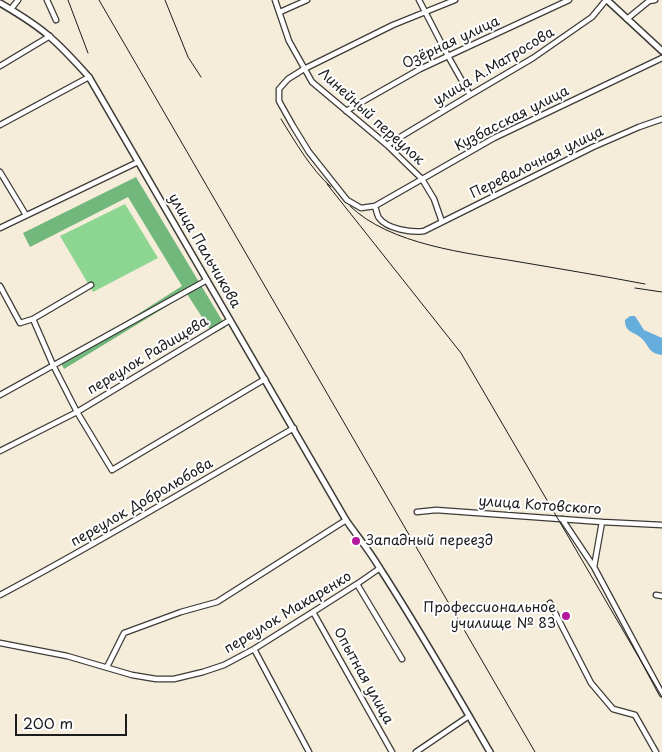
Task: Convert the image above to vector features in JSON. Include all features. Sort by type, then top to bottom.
[{"type":"main road","points":[[607,0],[662,51]]},
{"type":"main road","name":"улица Пальчикова","points":[[1,4],[11,8],[50,36],[89,77],[346,520],[371,553],[430,648],[490,752]]},
{"type":"street","points":[[11,8],[18,0]]},
{"type":"street","points":[[47,0],[56,20]]},
{"type":"street","name":"Линейный переулок","points":[[275,0],[289,41],[312,82],[387,145],[422,179],[434,199],[442,222]]},
{"type":"street","points":[[280,12],[307,0]]},
{"type":"street","points":[[419,0],[470,95]]},
{"type":"street","points":[[375,206],[361,208],[347,200],[309,152],[293,126],[279,101],[279,89],[288,79],[304,69],[393,25],[455,0]]},
{"type":"street","name":"Озёрная улица","points":[[346,111],[420,69],[568,0]]},
{"type":"street","name":"улица А.Матросова","points":[[387,145],[534,58],[592,17],[607,0]]},
{"type":"street","points":[[627,19],[649,1],[655,0]]},
{"type":"street","points":[[0,66],[50,36]]},
{"type":"street","name":"Кузбасская улица","points":[[375,206],[494,138],[662,58]]},
{"type":"street","points":[[0,125],[89,77]]},
{"type":"street","name":"Перевалочная улица","points":[[375,206],[379,218],[386,223],[414,233],[424,231],[593,147],[639,126],[662,119]]},
{"type":"street","points":[[0,221],[1,227],[138,162]]},
{"type":"street","points":[[0,172],[26,215]]},
{"type":"street","points":[[0,395],[208,280]]},
{"type":"street","points":[[0,286],[20,323],[33,319],[91,285]]},
{"type":"street","points":[[33,319],[53,365],[112,470],[265,378]]},
{"type":"street","name":"переулок Радищева","points":[[0,451],[78,412],[230,320]]},
{"type":"street","name":"переулок Добролюбова","points":[[0,594],[102,540],[294,428]]},
{"type":"street","name":"улица Котовского","points":[[417,512],[436,510],[662,525]]},
{"type":"street","points":[[562,519],[594,567],[662,694]]},
{"type":"street","points":[[107,667],[124,633],[180,612],[217,602],[346,520]]},
{"type":"street","points":[[594,567],[602,522]]},
{"type":"street","name":"переулок Макаренко","points":[[0,642],[67,656],[132,675],[156,679],[174,679],[224,665],[313,612],[380,568]]},
{"type":"street","points":[[357,584],[402,659]]},
{"type":"street","points":[[550,603],[591,683],[613,709],[634,715],[656,752]]},
{"type":"street","name":"Опытная улица","points":[[313,612],[392,752]]},
{"type":"street","points":[[254,648],[309,752]]},
{"type":"street","points":[[416,752],[469,716]]},
{"type":"green space","points":[[136,177],[226,327],[213,334],[187,294],[64,369],[61,363],[182,286],[128,197],[30,247],[23,233]]},
{"type":"green space","points":[[125,204],[158,258],[93,292],[60,236]]},
{"type":"water","points":[[630,316],[635,316],[644,330],[662,338],[662,355],[651,351],[640,337],[626,327],[625,320]]},
{"type":"railway","points":[[68,0],[88,53]]},
{"type":"railway","points":[[99,0],[535,752]]},
{"type":"railway","points":[[165,0],[188,57],[201,77]]},
{"type":"railway","points":[[281,119],[310,163],[331,187]]},
{"type":"railway","points":[[327,184],[461,353],[662,697]]},
{"type":"railway","points":[[350,206],[386,230],[430,245],[453,251],[645,284]]},
{"type":"railway","points":[[635,288],[662,292]]},
{"type":"place","name":"Западный переезд","points":[[356,541]]},
{"type":"place","name":"Профессиональное училище № 83","points":[[566,616]]}]
